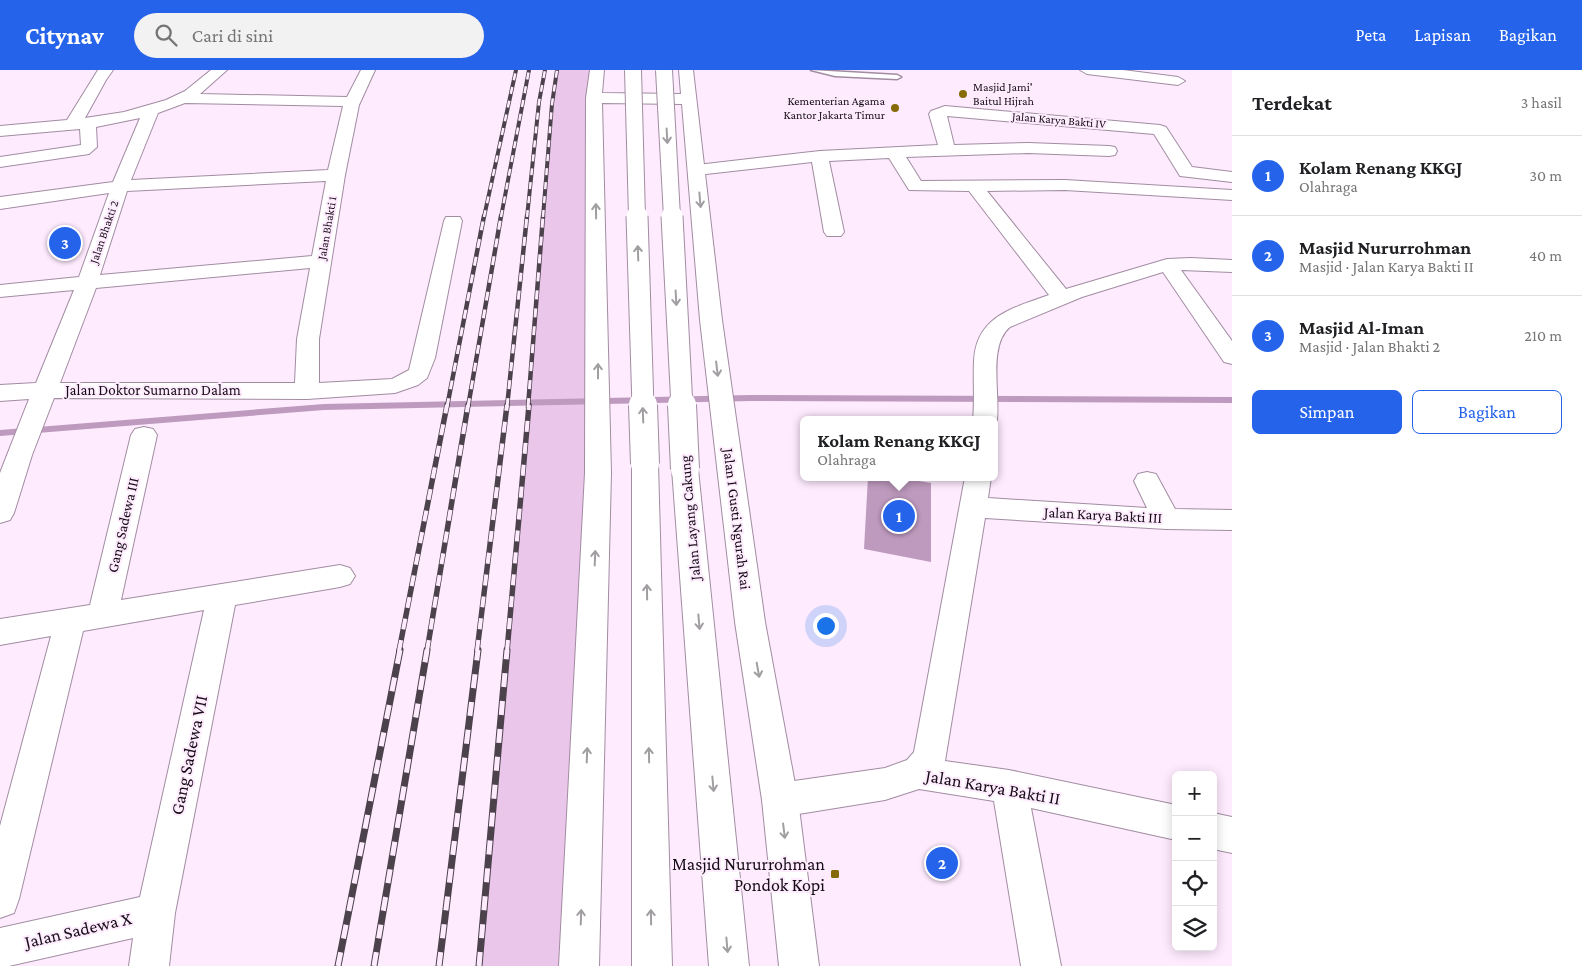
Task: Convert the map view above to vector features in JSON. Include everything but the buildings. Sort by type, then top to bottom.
[{"type":"street","points":[[0,162],[83,150],[90,147],[81,124],[99,78],[106,70]]},
{"type":"street","points":[[0,130],[81,124],[152,109],[190,94],[220,70]]},
{"type":"street","name":"Jalan Bhakti 1","points":[[307,390],[308,338],[336,175],[352,102],[368,70]]},
{"type":"street","points":[[579,966],[598,473],[598,330],[594,98],[597,70]]},
{"type":"street","points":[[633,70],[645,464],[652,966]]},
{"type":"street","name":"Jalan Layang Cakung","points":[[664,70],[685,469],[729,966]]},
{"type":"street","name":"Jalan I Gusti Ngurah Rai","points":[[686,70],[698,170],[710,320],[750,622],[780,800],[799,966]]},
{"type":"street","points":[[1087,70],[1178,81]]},
{"type":"street","points":[[182,98],[352,102]]},
{"type":"street","points":[[594,98],[689,99]]},
{"type":"street","points":[[152,109],[120,186],[336,175]]},
{"type":"street","name":"Jalan Karya Bakti IV","points":[[944,150],[946,146],[937,114],[945,111],[1147,128],[1160,130],[1186,172],[1232,177]]},
{"type":"street","points":[[698,170],[820,156],[944,150],[1028,148],[1109,151]]},
{"type":"street","points":[[895,153],[915,186],[1056,185],[1232,195]]},
{"type":"street","points":[[820,156],[834,232]]},
{"type":"street","name":"Jalan Bhakti 2","points":[[0,203],[120,186],[88,281],[18,455],[0,513]]},
{"type":"street","points":[[974,186],[1062,297]]},
{"type":"street","name":"Jalan Doktor Sumarno Dalam","points":[[0,393],[41,400],[395,386],[410,380],[419,372],[453,221]]},
{"type":"street","points":[[0,291],[88,281],[321,261]]},
{"type":"street","points":[[1168,265],[1232,358]]},
{"type":"street","points":[[986,415],[987,343],[994,328],[1012,316],[1062,297],[1168,265],[1232,266]]},
{"type":"street","name":"Gang Sadewa III","points":[[103,615],[144,435]]},
{"type":"street","points":[[1147,480],[1166,519]]},
{"type":"street","points":[[919,773],[930,757],[977,481]]},
{"type":"street","name":"Jalan Karya Bakti III","points":[[974,507],[1166,519],[1232,520]]},
{"type":"street","points":[[0,632],[340,576]]},
{"type":"street","name":"Gang Sadewa VII","points":[[149,966],[156,913],[222,596]]},
{"type":"street","points":[[0,899],[70,620]]},
{"type":"street","name":"Jalan Karya Bakti II","points":[[780,800],[885,784],[919,773],[1008,787],[1172,822]]},
{"type":"street","points":[[1008,787],[1041,966]]},
{"type":"street","points":[[1217,832],[1232,835]]},
{"type":"street","name":"Jalan Sadewa X","points":[[0,948],[156,913]]},
{"type":"lane","points":[[815,70],[835,74],[897,77]]},
{"type":"shaded area","points":[[557,70],[597,70],[579,966],[480,966]]},
{"type":"shaded area","points":[[868,481],[919,481],[931,483],[931,562],[864,549]]},
{"type":"waterway","points":[[0,433],[324,407],[751,398],[1232,400]]},
{"type":"railway","points":[[484,217],[516,70]]},
{"type":"railway","points":[[501,217],[529,70]]},
{"type":"railway","points":[[527,217],[539,102],[545,70]]},
{"type":"railway","points":[[543,217],[552,104],[557,70]]},
{"type":"railway","points":[[447,407],[484,216]]},
{"type":"railway","points":[[468,407],[501,216]]},
{"type":"railway","points":[[507,407],[527,216]]},
{"type":"railway","points":[[528,407],[543,216]]},
{"type":"railway","points":[[399,651],[447,405]]},
{"type":"railway","points":[[427,651],[468,405]]},
{"type":"railway","points":[[477,651],[507,405]]},
{"type":"railway","points":[[507,651],[529,405]]},
{"type":"railway","points":[[338,966],[400,650]]},
{"type":"railway","points":[[374,966],[427,650]]},
{"type":"railway","points":[[439,966],[478,650]]},
{"type":"railway","points":[[479,966],[507,650]]},
{"type":"place","name":"Masjid Jami' Baitul Hijrah","points":[[963,94]]},
{"type":"place","name":"Kementerian Agama Kantor Jakarta Timur","points":[[895,108]]},
{"type":"place","name":"Masjid Al-Iman","points":[[65,243]]},
{"type":"place","name":"Kolam Renang KKGJ","points":[[899,516]]},
{"type":"place","name":"Masjid Nururrohman","points":[[942,863]]},
{"type":"place","name":"Masjid Nururrohman Pondok Kopi","points":[[835,874]]}]
